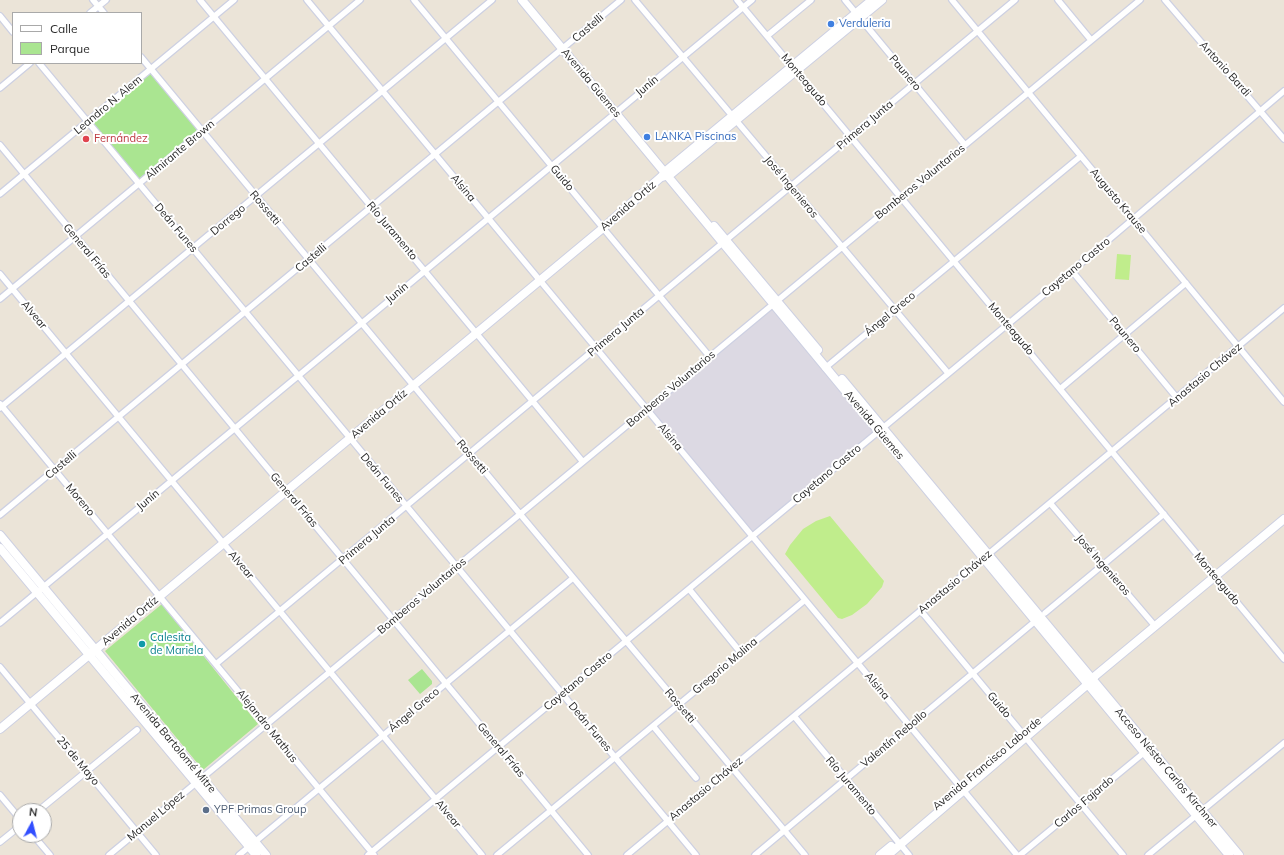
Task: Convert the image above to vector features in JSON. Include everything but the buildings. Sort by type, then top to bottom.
[{"type":"main road","name":"Avenida Güemes","points":[[522,0],[665,173],[724,241],[1090,679]]},
{"type":"main road","name":"Avenida Ortíz","points":[[858,16],[872,0]]},
{"type":"main road","name":"Avenida Ortíz","points":[[0,729],[540,281],[665,173],[735,119],[794,68],[858,16],[882,0]]},
{"type":"main road","name":"Avenida Francisco Laborde","points":[[880,855],[899,842],[1090,679],[1216,577],[1284,519]]},
{"type":"main road","points":[[0,535],[40,589]]},
{"type":"main road","points":[[0,548],[40,589]]},
{"type":"main road","name":"Avenida Bartolomé Mitre","points":[[40,589],[252,844],[266,855]]},
{"type":"main road","name":"Acceso Néstor Carlos Kirchner","points":[[1090,679],[1146,750],[1199,813],[1239,855]]},
{"type":"main road","name":"Acceso Néstor Carlos Kirchner","points":[[1199,813],[1229,855]]},
{"type":"main road","name":"Avenida Francisco Laborde","points":[[888,855],[899,842]]},
{"type":"main road","name":"Avenida Bartolomé Mitre","points":[[252,844],[256,855]]},
{"type":"street","points":[[93,0],[103,12]]},
{"type":"street","points":[[91,12],[106,0]]},
{"type":"street","name":"Río Juramento","points":[[200,0],[583,462]]},
{"type":"street","name":"Leandro N. Alem","points":[[0,194],[234,0]]},
{"type":"street","name":"Alsina","points":[[307,0],[962,789],[1019,855]]},
{"type":"street","name":"Almirante Brown","points":[[0,299],[360,0]]},
{"type":"street","name":"Guido","points":[[414,0],[710,357]]},
{"type":"street","name":"Dorrego","points":[[1,406],[66,354],[492,0]]},
{"type":"street","name":"Castelli","points":[[0,516],[621,0]]},
{"type":"street","name":"José Ingenieros","points":[[635,0],[948,373]]},
{"type":"street","name":"Monteagudo","points":[[737,0],[1284,659]]},
{"type":"street","name":"Junín","points":[[0,622],[752,0]]},
{"type":"street","points":[[767,36],[811,0]]},
{"type":"street","name":"Paunero","points":[[845,0],[965,145]]},
{"type":"street","name":"Augusto Krause","points":[[952,0],[1284,402]]},
{"type":"street","name":"Primera Junta","points":[[216,664],[1015,0]]},
{"type":"street","points":[[1058,0],[1091,40]]},
{"type":"street","name":"Bomberos Voluntarios","points":[[199,780],[1140,0]]},
{"type":"street","name":"Antonio Bardi","points":[[1165,0],[1261,110],[1284,139]]},
{"type":"street","points":[[0,16],[12,31]]},
{"type":"street","name":"Rossetti","points":[[142,59],[805,855]]},
{"type":"street","points":[[0,88],[29,64]]},
{"type":"street","name":"Deán Funes","points":[[40,64],[696,855]]},
{"type":"street","name":"Cayetano Castro","points":[[371,854],[435,799],[1072,271],[1284,91]]},
{"type":"street","name":"General Frías","points":[[0,145],[588,855]]},
{"type":"street","name":"Ángel Greco","points":[[828,366],[1081,156]]},
{"type":"street","name":"Paunero","points":[[1072,271],[1177,398]]},
{"type":"street","name":"Alvear","points":[[0,274],[482,855]]},
{"type":"street","points":[[1060,389],[1186,283]]},
{"type":"street","name":"Anastasio Chávez","points":[[627,855],[1284,308]]},
{"type":"street","name":"Moreno","points":[[1,406],[160,597]]},
{"type":"street","name":"José Ingenieros","points":[[1050,503],[1155,626]]},
{"type":"street","points":[[1045,613],[1164,514]]},
{"type":"street","name":"Ángel Greco","points":[[239,855],[573,578]]},
{"type":"street","points":[[689,589],[741,653]]},
{"type":"street","name":"Alejandro Mathus","points":[[160,597],[371,854]]},
{"type":"street","name":"Gregorio Molina","points":[[498,855],[805,600]]},
{"type":"street","name":"Guido","points":[[921,610],[1123,855]]},
{"type":"street","name":"Valentín Rebollo","points":[[755,855],[1034,623]]},
{"type":"street","name":"25 de Mayo","points":[[0,666],[156,855]]},
{"type":"street","name":"Río Juramento","points":[[794,716],[909,855]]},
{"type":"street","points":[[653,726],[696,778]]},
{"type":"street","points":[[48,803],[136,730]]},
{"type":"street","points":[[1148,855],[1284,743]]},
{"type":"street","name":"Carlos Fajardo","points":[[1019,855],[1146,750]]},
{"type":"street","name":"Manuel López","points":[[109,855],[199,780]]},
{"type":"street","points":[[0,795],[12,809]]},
{"type":"street","points":[[0,842],[12,832]]},
{"type":"street","points":[[40,843],[50,855]]},
{"type":"shaded area","points":[[772,309],[875,431],[752,534],[650,410]]},
{"type":"green space","points":[[149,72],[199,132],[139,183],[89,121]]},
{"type":"green space","points":[[1117,254],[1131,255],[1129,280],[1115,279]]},
{"type":"green space","points":[[830,516],[884,581],[882,587],[867,604],[852,615],[842,619],[838,618],[785,554],[790,545],[803,529],[816,521]]},
{"type":"green space","points":[[162,604],[258,724],[203,770],[105,651]]},
{"type":"green space","points":[[422,669],[432,681],[432,684],[420,694],[408,680]]},
{"type":"place","name":"Verduleria","points":[[831,24]]},
{"type":"place","name":"LANKA Piscinas","points":[[647,137]]},
{"type":"place","name":"Fernández","points":[[86,139]]},
{"type":"place","name":"Calesita de Mariela","points":[[142,644]]},
{"type":"place","name":"YPF Primas Group","points":[[206,810]]}]
